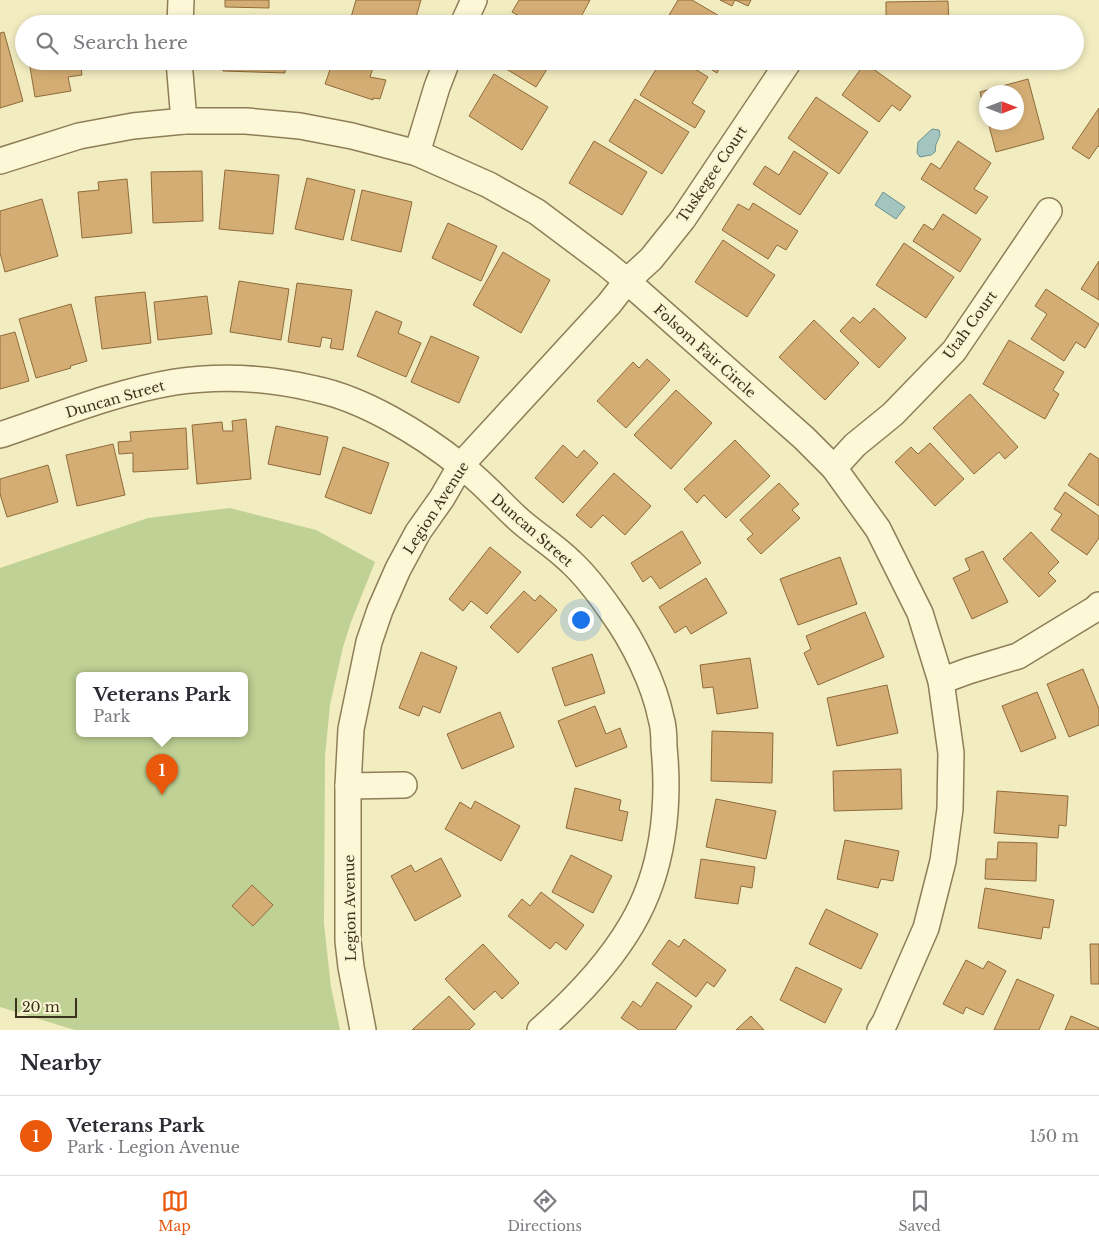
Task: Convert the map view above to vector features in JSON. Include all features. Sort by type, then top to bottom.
[{"type":"street","points":[[180,15],[181,0]]},
{"type":"street","points":[[466,15],[474,0]]},
{"type":"street","points":[[181,70],[184,121]]},
{"type":"street","points":[[417,153],[436,87],[443,70]]},
{"type":"street","name":"Tuskegee Court","points":[[628,282],[651,260],[683,219],[783,70]]},
{"type":"street","name":"Folsom Fair Circle","points":[[0,161],[79,136],[133,126],[184,121],[246,121],[300,126],[352,136],[417,153],[489,185],[537,212],[628,282],[804,438],[834,468],[878,529],[920,613],[941,681],[951,753],[950,809],[943,861],[926,928],[887,1027]]},
{"type":"street","name":"Utah Court","points":[[834,468],[855,446],[893,414],[954,351],[1049,211]]},
{"type":"street","name":"Legion Avenue","points":[[363,1030],[350,967],[348,941],[348,786],[350,729],[368,642],[398,569],[418,532],[442,498],[461,465],[610,304],[628,282]]},
{"type":"street","name":"Duncan Street","points":[[0,435],[112,397],[184,381],[238,378],[282,382],[318,389],[359,404],[400,424],[461,465],[521,522],[572,562],[612,612],[643,663],[662,718],[667,775],[664,827],[653,878],[633,923],[599,970],[558,1014],[540,1030]]},
{"type":"street","points":[[941,681],[1018,656],[1099,605]]},
{"type":"street","points":[[348,786],[404,785]]},
{"type":"green space","points":[[230,508],[316,530],[375,562],[343,647],[330,705],[325,756],[324,924],[331,987],[340,1030],[75,1030],[0,1007],[0,568],[148,518]]},
{"type":"water","points":[[932,129],[939,130],[940,134],[935,152],[931,155],[920,157],[917,153],[918,142]]},
{"type":"water","points":[[883,192],[905,207],[896,219],[875,205]]},
{"type":"building","points":[[225,0],[269,0],[269,8],[225,7]]},
{"type":"building","points":[[356,0],[421,0],[417,15],[352,15]]},
{"type":"building","points":[[519,0],[590,0],[582,15],[517,15],[512,12]]},
{"type":"building","points":[[678,0],[692,0],[718,15],[669,15]]},
{"type":"building","points":[[720,0],[735,0],[732,6]]},
{"type":"building","points":[[735,0],[751,0],[748,6]]},
{"type":"building","points":[[948,1],[949,15],[886,15],[886,2]]},
{"type":"building","points":[[4,32],[23,101],[0,108],[0,33]]},
{"type":"building","points":[[30,70],[81,70],[82,75],[68,77],[71,91],[35,97]]},
{"type":"building","points":[[223,70],[285,70],[285,73]]},
{"type":"building","points":[[330,70],[372,70],[370,77],[386,80],[380,99],[373,98],[373,100],[325,84]]},
{"type":"building","points":[[508,70],[546,70],[536,87]]},
{"type":"building","points":[[656,70],[697,70],[708,77],[692,103],[705,111],[695,128],[640,95]]},
{"type":"building","points":[[860,70],[875,70],[911,96],[900,111],[892,105],[879,122],[842,95]]},
{"type":"building","points":[[494,74],[548,107],[522,150],[469,116]]},
{"type":"building","points":[[1028,79],[1044,139],[996,152],[990,130],[1024,130],[1024,85],[1006,85]]},
{"type":"building","points":[[816,97],[868,132],[839,174],[788,138]]},
{"type":"building","points":[[635,99],[689,132],[662,174],[609,141]]},
{"type":"building","points":[[1099,108],[1099,147],[1089,159],[1072,148]]},
{"type":"building","points":[[594,141],[647,172],[622,215],[569,183]]},
{"type":"building","points":[[958,141],[991,163],[974,189],[988,197],[976,214],[921,179],[931,163],[940,169]]},
{"type":"building","points":[[794,151],[828,173],[800,215],[753,184],[765,166],[779,175]]},
{"type":"building","points":[[225,170],[279,175],[273,234],[219,229]]},
{"type":"building","points":[[202,171],[203,221],[153,223],[151,172]]},
{"type":"building","points":[[307,178],[355,190],[343,240],[295,229]]},
{"type":"building","points":[[127,179],[132,233],[82,238],[78,192],[99,190],[98,182]]},
{"type":"building","points":[[362,190],[412,202],[401,252],[351,240]]},
{"type":"building","points":[[42,199],[58,256],[5,272],[0,253],[0,211]]},
{"type":"building","points":[[753,203],[798,231],[786,250],[777,245],[768,259],[722,230],[738,204],[749,210]]},
{"type":"building","points":[[943,214],[981,239],[960,272],[913,241],[924,224],[933,230]]},
{"type":"building","points":[[448,223],[497,246],[481,281],[432,258]]},
{"type":"building","points":[[723,240],[775,275],[747,317],[695,282]]},
{"type":"building","points":[[904,243],[954,277],[926,318],[876,285]]},
{"type":"building","points":[[503,252],[550,280],[521,333],[473,305]]},
{"type":"building","points":[[1099,261],[1099,300],[1081,289]]},
{"type":"building","points":[[239,281],[289,289],[281,340],[230,332]]},
{"type":"building","points":[[297,283],[352,290],[343,350],[330,348],[332,339],[322,337],[320,347],[288,342]]},
{"type":"building","points":[[1046,289],[1099,324],[1085,348],[1076,342],[1064,361],[1031,339],[1047,314],[1035,306]]},
{"type":"building","points":[[145,292],[151,343],[102,349],[95,297]]},
{"type":"building","points":[[207,296],[212,334],[158,340],[154,302]]},
{"type":"building","points":[[71,304],[87,361],[70,366],[71,368],[36,378],[19,319]]},
{"type":"building","points":[[874,308],[906,338],[879,368],[840,331],[853,317],[860,323]]},
{"type":"building","points":[[376,311],[402,322],[398,333],[421,343],[406,377],[357,356]]},
{"type":"building","points":[[814,320],[859,363],[825,400],[779,357]]},
{"type":"building","points":[[15,332],[29,381],[0,389],[0,336]]},
{"type":"building","points":[[431,336],[479,357],[459,403],[411,382]]},
{"type":"building","points":[[1009,340],[1064,372],[1053,390],[1059,394],[1045,419],[983,384]]},
{"type":"building","points":[[647,359],[670,380],[626,428],[597,401],[633,362],[639,368]]},
{"type":"building","points":[[676,390],[712,423],[671,469],[634,435]]},
{"type":"building","points":[[970,394],[1018,447],[1005,459],[999,452],[974,474],[933,428]]},
{"type":"building","points":[[246,419],[251,479],[197,484],[192,425],[222,422],[223,431],[233,431],[232,421]]},
{"type":"building","points":[[276,426],[328,437],[320,475],[268,464]]},
{"type":"building","points":[[186,428],[188,469],[133,472],[133,453],[119,454],[118,442],[131,441],[130,432]]},
{"type":"building","points":[[735,440],[770,476],[726,518],[704,495],[697,503],[684,489]]},
{"type":"building","points":[[930,443],[964,479],[935,506],[895,462],[911,447],[918,454]]},
{"type":"building","points":[[113,444],[125,495],[77,506],[66,455]]},
{"type":"building","points":[[563,445],[577,458],[584,450],[598,463],[563,503],[535,478]]},
{"type":"building","points":[[343,447],[389,463],[371,514],[325,497]]},
{"type":"building","points":[[1090,453],[1099,459],[1099,506],[1068,485]]},
{"type":"building","points":[[48,465],[58,502],[7,517],[0,494],[0,479]]},
{"type":"building","points":[[614,473],[651,506],[625,535],[603,515],[591,528],[576,515]]},
{"type":"building","points":[[779,483],[799,504],[792,510],[800,518],[761,554],[747,539],[753,534],[740,520]]},
{"type":"building","points":[[1065,492],[1099,516],[1099,538],[1087,555],[1051,530],[1062,514],[1054,509]]},
{"type":"building","points":[[682,531],[701,563],[660,589],[651,576],[643,582],[631,563]]},
{"type":"building","points":[[1031,532],[1059,562],[1048,573],[1056,581],[1039,597],[1003,559]]},
{"type":"building","points":[[490,547],[521,572],[487,614],[471,601],[463,611],[449,599]]},
{"type":"building","points":[[983,551],[1008,602],[972,619],[953,578],[970,570],[965,559]]},
{"type":"building","points":[[840,557],[857,604],[798,625],[780,579]]},
{"type":"building","points":[[706,578],[727,613],[691,634],[686,626],[675,633],[659,607]]},
{"type":"building","points":[[524,591],[535,601],[540,595],[557,610],[518,653],[490,627]]},
{"type":"building","points":[[865,612],[884,657],[818,685],[804,653],[811,649],[806,636]]},
{"type":"building","points":[[421,652],[457,667],[440,713],[423,706],[419,716],[399,708]]},
{"type":"building","points":[[592,654],[605,693],[565,706],[552,668]]},
{"type":"building","points":[[750,658],[758,708],[717,714],[713,687],[703,688],[700,665]]},
{"type":"building","points":[[1083,669],[1099,709],[1099,725],[1069,737],[1047,684]]},
{"type":"building","points":[[887,685],[898,733],[837,746],[827,698]]},
{"type":"building","points":[[1037,692],[1056,738],[1021,752],[1002,706]]},
{"type":"building","points":[[595,706],[606,734],[620,728],[627,747],[576,767],[558,721]]},
{"type":"building","points":[[500,712],[514,747],[462,769],[447,734]]},
{"type":"building","points":[[712,731],[773,733],[772,783],[711,781]]},
{"type":"building","points":[[901,769],[902,809],[834,811],[833,771]]},
{"type":"building","points":[[575,788],[621,800],[619,810],[628,812],[622,841],[566,828]]},
{"type":"building","points":[[997,791],[1068,796],[1066,826],[1059,825],[1058,838],[994,833]]},
{"type":"building","points":[[716,799],[776,811],[766,859],[706,847]]},
{"type":"building","points":[[475,801],[520,826],[501,861],[445,829],[460,802],[471,809]]},
{"type":"building","points":[[845,840],[899,851],[893,881],[881,879],[878,888],[837,879]]},
{"type":"building","points":[[998,842],[1037,843],[1036,881],[985,879],[986,859],[997,859]]},
{"type":"building","points":[[571,855],[612,876],[593,913],[552,892]]},
{"type":"building","points":[[441,858],[461,896],[415,921],[391,876],[411,865],[415,872]]},
{"type":"building","points":[[701,859],[755,867],[752,888],[741,886],[738,904],[695,898]]},
{"type":"building","points":[[252,885],[273,905],[253,926],[232,906]]},
{"type":"building","points":[[985,888],[1054,900],[1049,928],[1043,927],[1041,939],[978,928]]},
{"type":"building","points":[[541,892],[584,925],[566,950],[556,942],[550,949],[508,916],[522,899],[530,906]]},
{"type":"building","points":[[826,909],[878,934],[861,969],[809,944]]},
{"type":"building","points":[[684,939],[726,970],[714,987],[707,982],[696,997],[652,964],[669,940],[679,947]]},
{"type":"building","points":[[483,944],[519,983],[502,999],[495,991],[474,1010],[445,979]]},
{"type":"building","points":[[1090,944],[1099,944],[1099,984],[1091,984]]},
{"type":"building","points":[[966,960],[983,969],[988,961],[1006,971],[983,1015],[966,1007],[963,1014],[943,1004]]},
{"type":"building","points":[[796,967],[842,989],[825,1023],[780,1000]]},
{"type":"building","points":[[1017,979],[1054,995],[1039,1030],[994,1030]]},
{"type":"building","points":[[657,982],[692,1006],[675,1030],[639,1030],[621,1018],[633,1001],[641,1007]]},
{"type":"building","points":[[449,996],[475,1024],[469,1030],[412,1030]]},
{"type":"building","points":[[751,1016],[764,1030],[736,1030]]},
{"type":"building","points":[[1071,1016],[1099,1028],[1099,1030],[1065,1030]]},
{"type":"place","name":"Veterans Park","points":[[162,795]]}]
